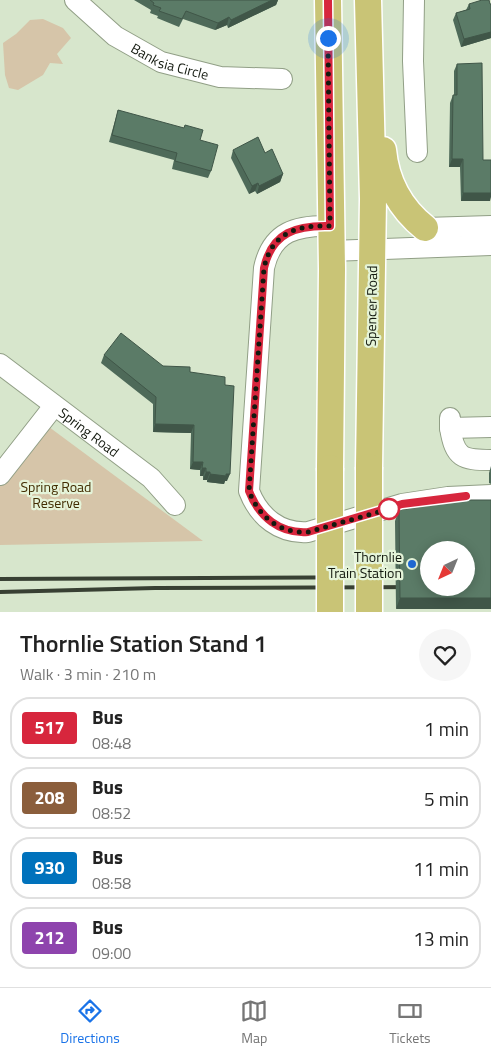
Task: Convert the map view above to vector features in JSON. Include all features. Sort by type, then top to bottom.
[{"type":"main road","points":[[328,0],[331,239],[330,612]]},
{"type":"main road","name":"Spencer Road","points":[[368,0],[373,199],[369,612]]},
{"type":"main road","points":[[372,0],[378,18],[379,95],[385,170],[408,214],[425,228]]},
{"type":"street","name":"Banksia Circle","points":[[75,0],[115,36],[161,62],[220,77],[282,79]]},
{"type":"street","points":[[414,0],[413,61],[417,152]]},
{"type":"street","points":[[425,228],[491,226]]},
{"type":"street","points":[[491,245],[372,249],[331,239],[298,227],[279,239],[268,251],[264,268],[249,491],[254,504],[265,517],[280,527],[295,533],[308,532],[402,504],[448,497],[491,495]]},
{"type":"street","name":"Spring Road","points":[[0,364],[150,478],[175,505]]},
{"type":"street","points":[[0,475],[54,406]]},
{"type":"street","points":[[491,427],[450,423],[453,444],[459,454],[468,460],[491,460]]},
{"type":"green space","points":[[43,19],[63,28],[71,38],[57,54],[63,64],[50,63],[43,75],[18,90],[9,88],[5,75],[3,43],[16,34],[30,20]]},
{"type":"green space","name":"Spring Road Reserve","points":[[49,427],[203,541],[0,545],[0,484]]},
{"type":"building","points":[[150,0],[272,0],[231,20],[229,17],[218,23],[186,11],[182,19],[159,11],[161,8],[153,5],[154,3]]},
{"type":"building","points":[[489,0],[491,4],[491,32],[464,39],[456,13],[470,9],[469,4]]},
{"type":"building","points":[[482,63],[483,160],[491,160],[491,193],[463,193],[463,159],[452,159],[453,95],[457,95],[457,64]]},
{"type":"building","points":[[118,110],[184,128],[185,125],[203,130],[200,140],[218,145],[211,171],[175,161],[177,153],[112,135]]},
{"type":"building","points":[[258,137],[265,153],[272,149],[283,174],[259,186],[258,183],[252,186],[233,150]]},
{"type":"building","points":[[121,333],[163,366],[190,367],[190,372],[225,377],[225,385],[234,386],[230,474],[226,474],[226,476],[210,474],[210,472],[206,472],[206,468],[202,468],[203,462],[193,462],[194,425],[155,424],[156,397],[104,355]]},
{"type":"building","points":[[466,500],[491,500],[491,598],[400,598],[399,510]]},
{"type":"railway","points":[[0,579],[420,577]]},
{"type":"railway","points":[[0,592],[155,588],[420,587]]},
{"type":"bus line","name":"517","points":[[328,0],[330,226],[298,227],[279,239],[268,251],[264,268],[249,491],[254,504],[265,517],[280,527],[295,533],[308,532],[402,504],[466,496]]},
{"type":"place","name":"Thornlie Train Station","points":[[412,564]]},
{"type":"route","points":[[328,38],[330,226],[298,227],[279,239],[268,251],[264,268],[249,491],[254,504],[265,517],[280,527],[295,533],[308,532],[389,509]]}]
